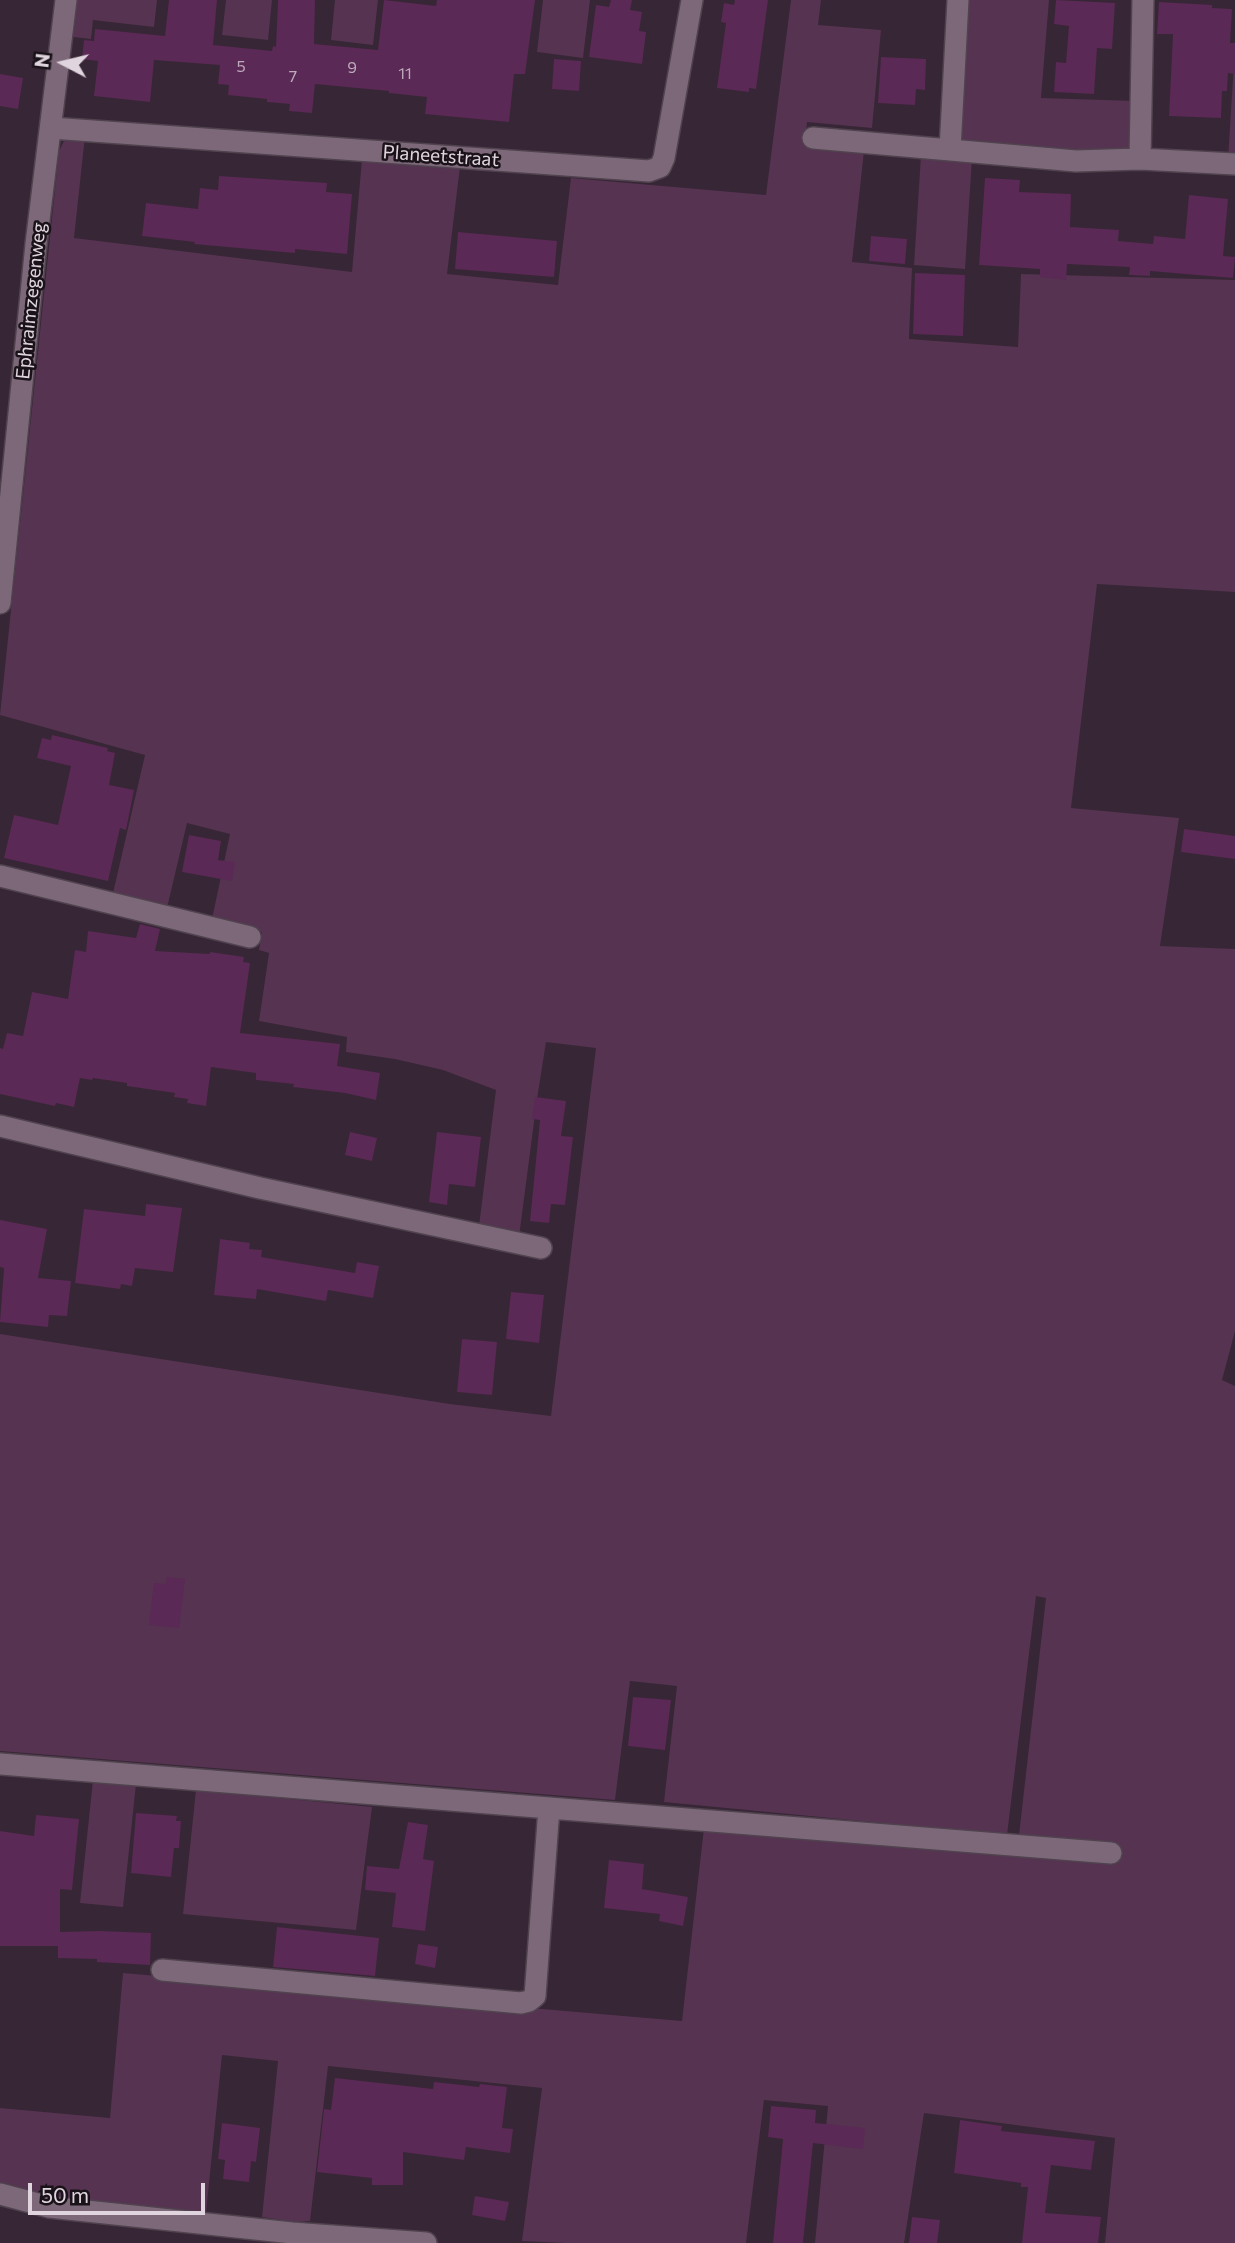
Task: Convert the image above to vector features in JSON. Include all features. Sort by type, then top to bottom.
[{"type":"street","name":"Ephraimzegenweg","points":[[0,603],[36,244],[66,0]]},
{"type":"street","name":"Planeetstraat","points":[[51,128],[649,171],[660,167],[664,158],[691,0]]},
{"type":"street","points":[[950,150],[958,0]]},
{"type":"street","points":[[1140,159],[1143,0]]},
{"type":"street","points":[[813,138],[1076,160],[1140,159],[1235,164]]},
{"type":"street","points":[[0,876],[250,937]]},
{"type":"street","points":[[0,1126],[260,1188],[541,1248]]},
{"type":"street","points":[[0,1764],[1111,1853]]},
{"type":"street","points":[[162,1970],[521,2003],[529,2001],[535,1996],[549,1808]]},
{"type":"street","points":[[0,2194],[49,2207],[292,2233],[426,2243]]},
{"type":"shaded area","points":[[77,0],[157,0],[154,27],[93,20],[91,39],[73,37]]},
{"type":"shaded area","points":[[226,0],[272,0],[268,40],[222,35]]},
{"type":"shaded area","points":[[335,0],[378,0],[373,45],[331,40]]},
{"type":"shaded area","points":[[543,0],[590,0],[583,58],[537,52]]},
{"type":"shaded area","points":[[791,0],[821,0],[818,25],[881,30],[872,128],[807,122],[805,146],[864,151],[852,262],[912,268],[909,339],[1018,347],[1021,274],[1235,280],[1235,592],[1097,584],[1071,808],[1179,818],[1160,946],[1235,949],[1235,1331],[1222,1380],[1235,1386],[1235,2243],[1105,2243],[1115,2138],[924,2113],[904,2243],[815,2243],[828,2106],[764,2100],[746,2243],[522,2241],[542,2088],[328,2066],[310,2221],[295,2222],[262,2217],[278,2061],[222,2055],[206,2213],[50,2197],[0,2183],[0,2108],[110,2118],[123,1973],[682,2021],[704,1828],[1118,1862],[1118,1844],[1019,1835],[1046,1598],[1036,1596],[1007,1835],[664,1802],[677,1686],[630,1681],[615,1800],[0,1751],[0,1334],[450,1404],[551,1416],[596,1048],[546,1042],[519,1237],[479,1226],[496,1090],[443,1070],[346,1052],[347,1037],[259,1021],[269,953],[259,950],[262,932],[212,919],[230,834],[187,823],[167,908],[113,893],[145,755],[0,715],[59,151],[64,141],[85,136],[74,238],[352,272],[362,159],[460,167],[447,274],[558,285],[571,178],[766,195]]},
{"type":"shaded area","points":[[969,0],[1049,0],[1041,98],[1135,101],[1132,152],[1069,153],[961,144]]},
{"type":"shaded area","points":[[1235,47],[1235,160],[1228,159]]},
{"type":"shaded area","points":[[921,155],[972,158],[965,269],[914,265]]},
{"type":"shaded area","points":[[93,1780],[136,1784],[123,1907],[80,1903]]},
{"type":"shaded area","points":[[196,1790],[372,1807],[356,1930],[183,1914]]},
{"type":"building","points":[[169,0],[217,0],[213,45],[272,51],[273,46],[276,47],[278,0],[315,0],[314,44],[378,50],[384,0],[436,6],[437,0],[535,0],[525,74],[514,74],[509,122],[425,114],[427,97],[315,84],[312,113],[289,111],[290,104],[228,95],[229,85],[218,84],[220,65],[154,60],[150,102],[94,96],[98,61],[82,59],[84,40],[94,41],[95,29],[165,36]]},
{"type":"building","points":[[611,0],[632,0],[630,10],[642,12],[639,31],[646,32],[642,64],[589,57],[596,5],[609,7]]},
{"type":"building","points":[[735,0],[768,0],[756,89],[749,88],[749,92],[717,88],[726,23],[721,22],[724,3],[734,5]]},
{"type":"building","points":[[1056,0],[1115,3],[1112,49],[1097,48],[1094,94],[1054,92],[1056,62],[1066,63],[1069,26],[1054,24]]},
{"type":"building","points":[[1159,2],[1232,9],[1230,43],[1235,43],[1235,74],[1228,73],[1227,91],[1222,91],[1221,118],[1169,116],[1173,34],[1157,34]]},
{"type":"building","points":[[881,57],[926,59],[925,90],[916,89],[915,105],[878,103]]},
{"type":"building","points":[[554,59],[581,61],[579,91],[552,89]]},
{"type":"building","points":[[0,74],[23,78],[18,109],[0,106]]},
{"type":"building","points":[[219,176],[327,183],[326,192],[352,194],[347,254],[295,249],[295,253],[194,244],[195,242],[142,236],[146,203],[198,209],[200,188],[218,190]]},
{"type":"building","points":[[985,178],[1020,180],[1019,192],[1071,194],[1070,227],[1119,230],[1118,241],[1153,244],[1154,236],[1185,239],[1189,195],[1228,199],[1223,256],[1235,257],[1233,278],[1150,271],[1150,276],[1129,275],[1130,267],[1067,264],[1066,280],[1040,277],[1040,269],[979,265]]},
{"type":"building","points":[[458,232],[557,241],[554,277],[455,269]]},
{"type":"building","points":[[871,236],[907,239],[905,264],[869,261]]},
{"type":"building","points":[[915,273],[965,275],[963,336],[913,334]]},
{"type":"building","points":[[52,735],[108,748],[107,751],[115,753],[109,785],[134,790],[126,830],[120,828],[108,881],[4,858],[14,815],[58,825],[71,766],[37,758],[42,738],[51,740]]},
{"type":"building","points":[[1184,829],[1235,836],[1235,859],[1181,852]]},
{"type":"building","points":[[189,835],[221,841],[218,860],[235,862],[232,881],[182,872]]},
{"type":"building","points":[[140,924],[160,929],[155,951],[210,952],[244,957],[243,962],[250,963],[240,1033],[340,1044],[337,1066],[380,1073],[376,1100],[345,1093],[293,1087],[294,1084],[256,1080],[256,1073],[211,1067],[206,1106],[187,1103],[188,1099],[174,1097],[175,1093],[93,1078],[80,1078],[74,1107],[56,1103],[55,1106],[0,1094],[0,1048],[3,1049],[7,1033],[23,1036],[32,992],[68,999],[75,950],[86,952],[88,931],[136,938]]},
{"type":"building","points":[[535,1097],[566,1101],[561,1136],[573,1137],[565,1205],[551,1204],[549,1223],[530,1221],[540,1120],[532,1119]]},
{"type":"building","points":[[350,1132],[377,1138],[372,1161],[345,1155]]},
{"type":"building","points":[[437,1132],[481,1137],[475,1187],[449,1184],[447,1205],[429,1202]]},
{"type":"building","points":[[146,1204],[182,1208],[173,1272],[135,1268],[132,1286],[121,1284],[120,1289],[75,1283],[84,1209],[145,1216]]},
{"type":"building","points":[[0,1220],[47,1229],[38,1278],[71,1281],[67,1316],[49,1315],[48,1327],[0,1322],[4,1268],[0,1267]]},
{"type":"building","points":[[220,1239],[250,1243],[249,1249],[262,1250],[261,1257],[355,1273],[357,1262],[379,1266],[373,1298],[328,1290],[326,1301],[257,1289],[256,1299],[214,1295]]},
{"type":"building","points":[[511,1292],[544,1295],[539,1343],[506,1339]]},
{"type":"building","points":[[462,1339],[497,1342],[492,1395],[457,1392]]},
{"type":"building","points":[[167,1577],[185,1579],[179,1628],[149,1625],[154,1583],[166,1584]]},
{"type":"building","points":[[633,1697],[671,1700],[665,1750],[628,1746]]},
{"type":"building","points":[[136,1813],[177,1816],[176,1821],[181,1821],[179,1848],[174,1848],[171,1877],[131,1873]]},
{"type":"building","points":[[36,1815],[79,1819],[72,1890],[60,1889],[60,1932],[151,1933],[150,1965],[58,1958],[58,1946],[0,1946],[0,1831],[34,1836]]},
{"type":"building","points":[[408,1822],[428,1825],[423,1859],[434,1861],[425,1931],[392,1927],[396,1893],[365,1890],[367,1866],[399,1869]]},
{"type":"building","points":[[609,1860],[644,1864],[642,1889],[688,1897],[683,1926],[659,1921],[660,1914],[604,1908]]},
{"type":"building","points":[[277,1927],[379,1938],[375,1976],[273,1967]]},
{"type":"building","points":[[418,1944],[438,1947],[435,1968],[415,1964]]},
{"type":"building","points":[[335,2078],[433,2089],[434,2082],[507,2087],[502,2128],[513,2129],[510,2153],[466,2147],[464,2160],[403,2152],[403,2185],[372,2185],[372,2178],[317,2172],[324,2109],[331,2110]]},
{"type":"building","points":[[771,2106],[816,2110],[815,2123],[865,2128],[863,2149],[813,2143],[803,2243],[773,2243],[783,2139],[768,2137]]},
{"type":"building","points":[[960,2120],[1002,2126],[1001,2131],[1095,2141],[1091,2170],[1051,2165],[1045,2213],[1101,2217],[1098,2243],[1022,2243],[1028,2187],[1021,2187],[1021,2183],[954,2173]]},
{"type":"building","points":[[222,2123],[260,2128],[256,2162],[251,2161],[249,2182],[223,2179],[225,2160],[218,2159]]},
{"type":"building","points":[[475,2196],[509,2202],[505,2221],[472,2215]]},
{"type":"building","points":[[912,2217],[940,2220],[937,2243],[909,2243]]}]
